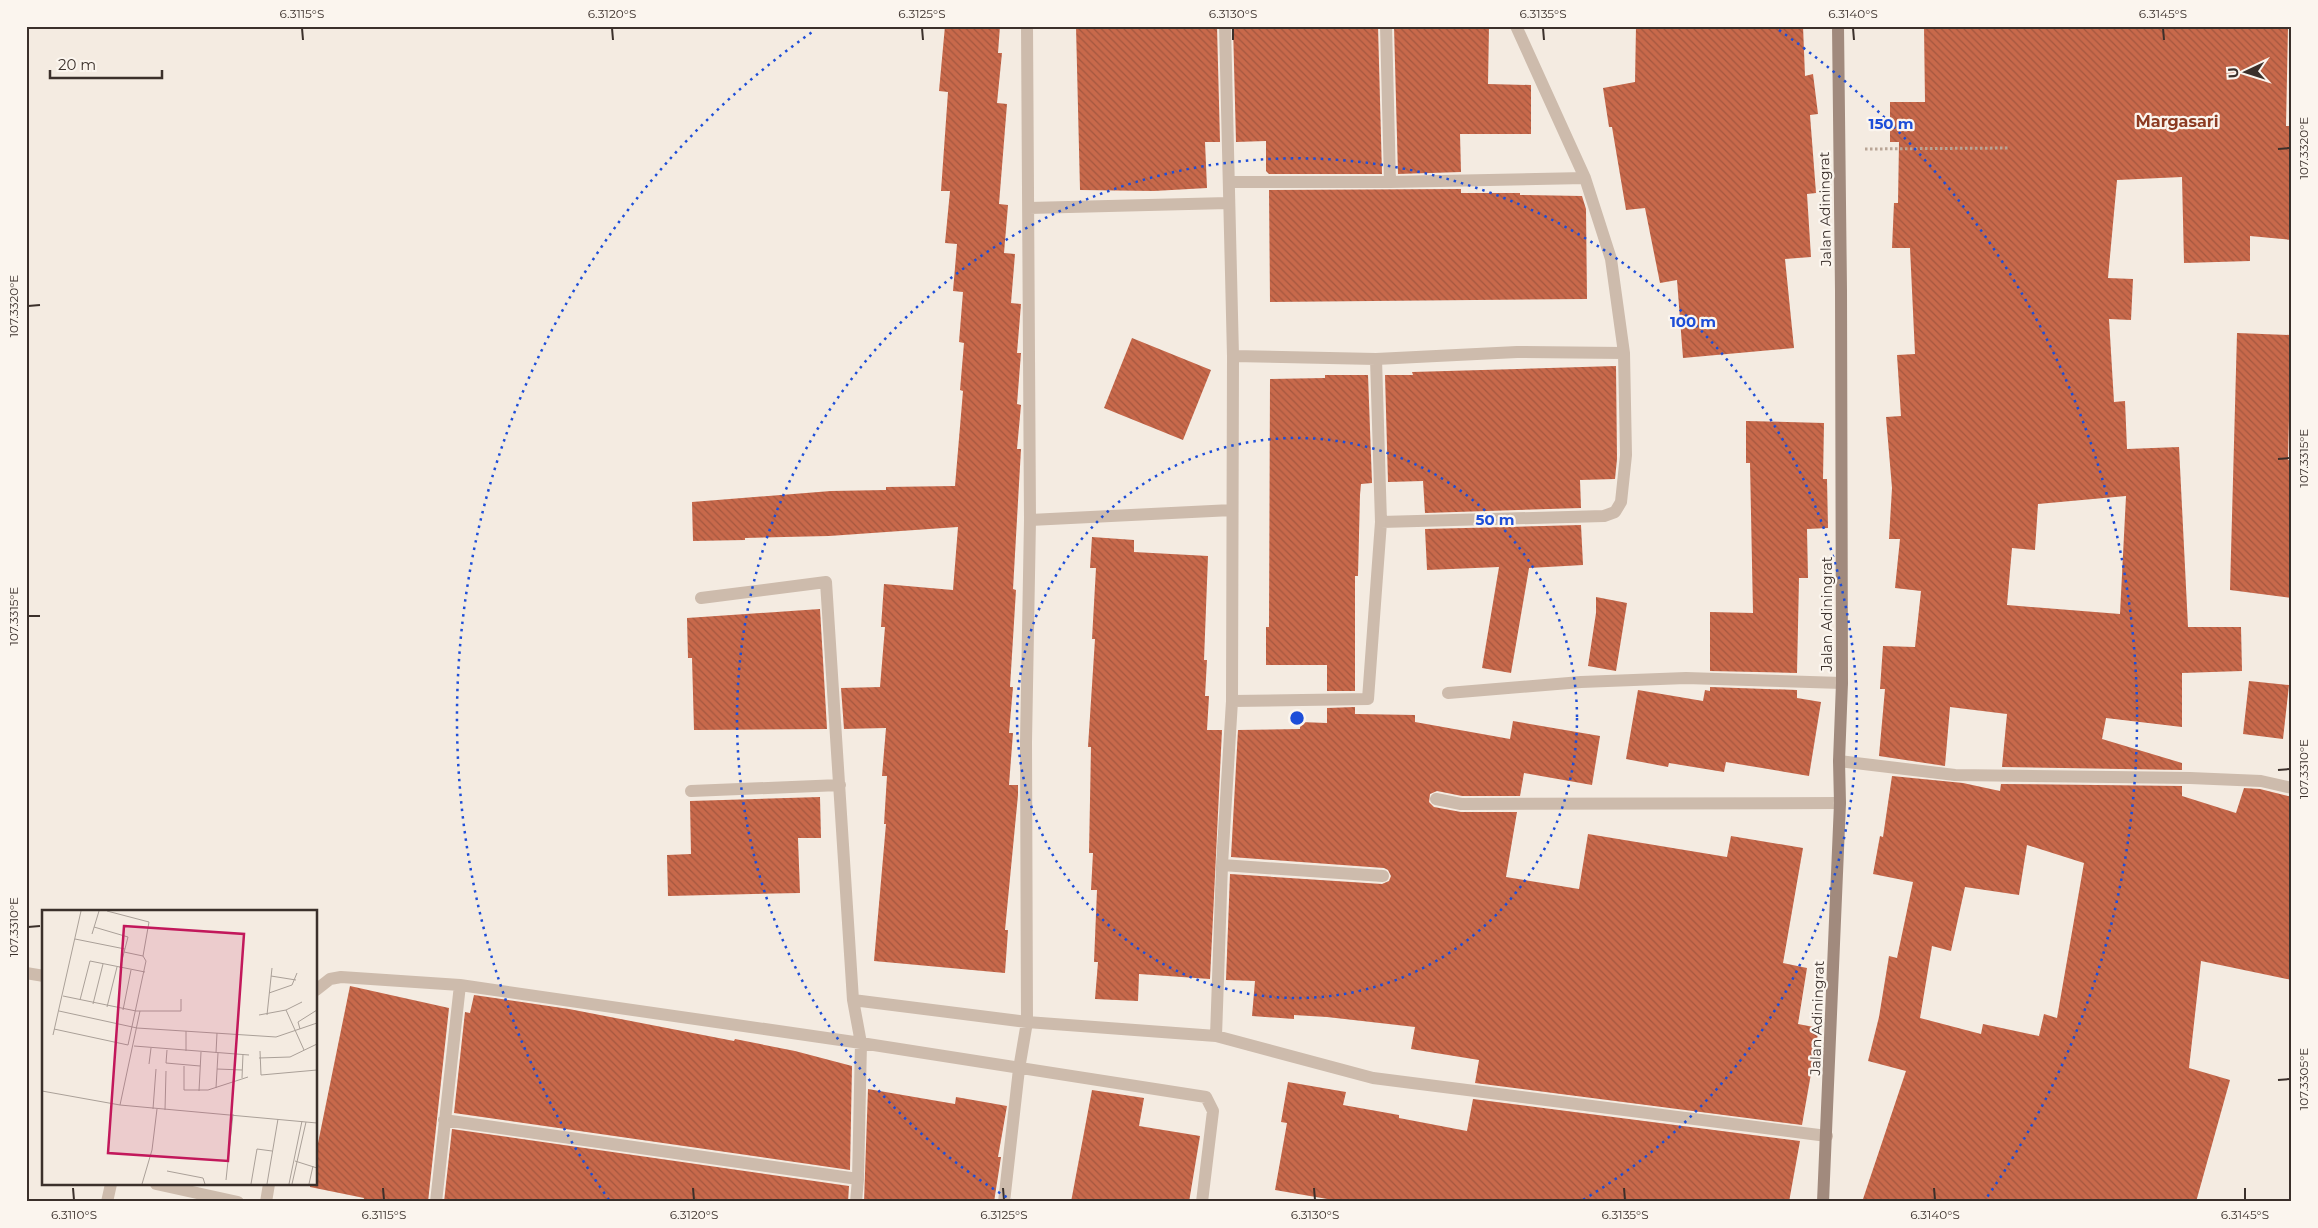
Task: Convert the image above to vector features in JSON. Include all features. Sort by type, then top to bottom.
[{"type":"street","points":[[1004,1202],[1019,1069],[1027,1022],[1026,742],[1030,520],[1027,26]]},
{"type":"street","points":[[1216,1036],[1222,865],[1232,701],[1233,356],[1225,26]]},
{"type":"street","points":[[1386,26],[1390,182]]},
{"type":"street","points":[[1381,522],[1604,516],[1615,512],[1621,502],[1626,455],[1624,353],[1611,259],[1585,178],[1516,26]]},
{"type":"street","name":"Jalan Adiningrat","points":[[1822,1202],[1827,1136],[1840,803],[1839,761],[1842,683],[1838,26]]},
{"type":"street","points":[[1230,182],[1390,182],[1585,178]]},
{"type":"street","points":[[1029,208],[1228,203]]},
{"type":"street","points":[[1233,356],[1376,359],[1516,352],[1624,353]]},
{"type":"street","points":[[1232,701],[1368,699],[1381,522],[1376,359]]},
{"type":"street","points":[[1030,520],[1232,510]]},
{"type":"street","points":[[701,598],[826,582],[852,1000],[860,1042],[856,1202]]},
{"type":"street","points":[[1448,694],[1581,682],[1686,678],[1842,683]]},
{"type":"street","points":[[1839,761],[1955,775],[2190,778],[2261,781],[2292,788]]},
{"type":"street","points":[[691,791],[840,785]]},
{"type":"street","points":[[1436,799],[1461,804],[1840,803]]},
{"type":"street","points":[[1222,865],[1383,876]]},
{"type":"street","points":[[26,973],[42,976]]},
{"type":"street","points":[[318,988],[330,979],[342,977],[460,985],[860,1042],[1019,1069],[1206,1097],[1213,1111],[1202,1202]]},
{"type":"street","points":[[436,1202],[460,985]]},
{"type":"street","points":[[852,1000],[1027,1022],[1216,1036],[1373,1078],[1827,1136]]},
{"type":"street","points":[[444,1120],[858,1179]]},
{"type":"street","points":[[107,1202],[111,1186]]},
{"type":"street","points":[[165,1186],[238,1202]]},
{"type":"street","points":[[266,1202],[269,1186]]},
{"type":"path","points":[[1839,150],[2008,148]]},
{"type":"building","points":[[945,26],[1000,26],[998,53],[1002,53],[997,103],[1007,104],[999,204],[1008,205],[1004,253],[1015,254],[1011,303],[1021,304],[1017,353],[1021,353],[1017,404],[1021,405],[1017,449],[1021,449],[1013,589],[1016,590],[1010,687],[1013,687],[1009,733],[1013,733],[1009,785],[1018,785],[1018,795],[1005,930],[1008,930],[1005,973],[874,961],[886,824],[884,824],[887,776],[882,776],[886,728],[844,729],[841,688],[880,687],[885,627],[881,627],[884,584],[953,590],[958,527],[829,536],[693,541],[692,502],[831,491],[886,490],[886,487],[955,486],[963,391],[960,390],[964,343],[959,342],[963,292],[953,291],[957,244],[945,243],[950,191],[941,191],[948,92],[939,91]]},
{"type":"building","points":[[1076,26],[1217,26],[1220,142],[1205,142],[1207,188],[1154,191],[1080,190]]},
{"type":"building","points":[[1233,26],[1378,26],[1382,174],[1269,174],[1266,171],[1266,141],[1236,142]]},
{"type":"building","points":[[1394,26],[1489,26],[1488,84],[1531,85],[1531,134],[1460,134],[1461,172],[1398,174]]},
{"type":"building","points":[[1636,26],[1803,26],[1805,76],[1813,74],[1818,114],[1810,115],[1816,193],[1807,194],[1811,257],[1785,259],[1794,348],[1683,358],[1677,280],[1660,283],[1645,208],[1626,210],[1612,127],[1609,127],[1603,88],[1635,82]]},
{"type":"building","points":[[1924,26],[2288,26],[2286,126],[2292,126],[2292,240],[2250,236],[2250,261],[2184,263],[2182,177],[2117,180],[2108,278],[2133,279],[2131,320],[2109,319],[2114,402],[2125,401],[2127,449],[2179,447],[2188,627],[2241,627],[2242,671],[2182,673],[2182,727],[2106,718],[2102,739],[2182,763],[2182,770],[2002,767],[2007,714],[1950,707],[1945,766],[1879,756],[1885,689],[1880,689],[1883,646],[1915,647],[1921,591],[1895,588],[1900,539],[1889,539],[1892,488],[1886,417],[1901,416],[1897,355],[1915,354],[1910,248],[1892,248],[1894,203],[1898,203],[1899,142],[1890,142],[1890,102],[1925,102]],"holes":[[[2126,496],[2120,614],[2007,605],[2012,548],[2035,550],[2038,504]]]},
{"type":"building","points":[[1461,189],[1461,193],[1582,196],[1586,209],[1587,299],[1270,302],[1269,190]]},
{"type":"building","points":[[2237,333],[2291,335],[2288,460],[2292,461],[2292,598],[2230,590]]},
{"type":"building","points":[[1132,338],[1211,370],[1183,440],[1104,408]]},
{"type":"building","points":[[1616,366],[1617,459],[1615,479],[1580,480],[1581,508],[1425,513],[1423,481],[1388,482],[1385,375],[1413,375],[1412,372]]},
{"type":"building","points":[[1325,375],[1368,375],[1372,483],[1361,484],[1360,495],[1358,576],[1355,576],[1355,691],[1327,691],[1327,665],[1266,665],[1266,627],[1269,627],[1270,379],[1325,378]]},
{"type":"building","points":[[1746,421],[1824,423],[1823,479],[1827,479],[1828,528],[1807,529],[1808,578],[1799,578],[1797,673],[1710,671],[1710,612],[1753,613],[1750,463],[1746,463]]},
{"type":"building","points":[[1581,525],[1583,565],[1529,568],[1511,673],[1482,668],[1499,567],[1427,570],[1425,529]]},
{"type":"building","points":[[1092,537],[1134,540],[1134,552],[1208,556],[1204,660],[1207,660],[1205,696],[1209,696],[1207,730],[1222,730],[1210,979],[1139,974],[1138,1001],[1095,999],[1098,962],[1094,962],[1097,890],[1091,890],[1093,853],[1089,853],[1091,747],[1088,747],[1095,639],[1092,639],[1096,568],[1090,568]]},
{"type":"building","points":[[1596,597],[1627,603],[1616,671],[1588,666],[1596,613]]},
{"type":"building","points":[[820,609],[827,729],[694,730],[692,658],[688,658],[687,618]]},
{"type":"building","points":[[2249,681],[2289,685],[2283,739],[2243,734]]},
{"type":"building","points":[[1710,687],[1797,690],[1797,698],[1821,702],[1809,776],[1726,762],[1724,772],[1669,763],[1668,767],[1626,759],[1638,690],[1703,701],[1705,690],[1710,691]]},
{"type":"building","points":[[1355,707],[1355,714],[1415,715],[1415,722],[1510,739],[1513,721],[1600,736],[1592,785],[1524,773],[1520,796],[1462,796],[1437,791],[1430,794],[1429,802],[1434,807],[1461,812],[1517,812],[1506,877],[1579,889],[1588,834],[1727,857],[1731,836],[1803,848],[1783,963],[1807,968],[1798,1024],[1819,1028],[1802,1125],[1475,1083],[1479,1060],[1411,1049],[1415,1027],[1327,1017],[1294,1015],[1294,1019],[1252,1016],[1255,981],[1226,980],[1230,874],[1382,884],[1389,881],[1391,876],[1388,870],[1384,868],[1231,857],[1238,730],[1300,729],[1300,722],[1327,723],[1327,708]]},
{"type":"building","points":[[1892,776],[1963,783],[2000,791],[2001,784],[2182,786],[2182,796],[2236,813],[2244,788],[2260,789],[2292,797],[2292,980],[2201,961],[2189,1068],[2230,1080],[2196,1202],[1862,1202],[1906,1071],[1868,1061],[1879,1017],[1889,956],[1897,958],[1913,882],[1873,874],[1880,836],[1883,837]],"holes":[[[2027,845],[2084,863],[2057,1018],[2044,1014],[2039,1036],[1983,1024],[1981,1034],[1920,1018],[1932,946],[1951,951],[1965,887],[2019,895]]]},
{"type":"building","points":[[820,797],[821,838],[798,838],[800,893],[668,896],[667,855],[691,854],[690,801]]},
{"type":"building","points":[[350,986],[449,1008],[428,1202],[363,1202],[364,1198],[310,1187],[318,1186],[318,1143]]},
{"type":"building","points":[[474,995],[569,1009],[734,1041],[735,1039],[795,1051],[852,1066],[850,1170],[454,1113],[465,1012],[470,1013]]},
{"type":"building","points":[[1288,1082],[1346,1092],[1343,1105],[1399,1115],[1399,1118],[1467,1131],[1473,1099],[1800,1141],[1789,1202],[1345,1202],[1275,1190],[1287,1123],[1281,1122]]},
{"type":"building","points":[[868,1089],[955,1104],[956,1097],[1007,1106],[998,1157],[1001,1157],[994,1202],[864,1202]]},
{"type":"building","points":[[1092,1090],[1144,1098],[1139,1126],[1200,1136],[1189,1202],[1071,1202]]},
{"type":"building","points":[[452,1129],[849,1186],[848,1202],[444,1202]]},
{"type":"district","name":"Margasari","points":[[2177,121]]}]
